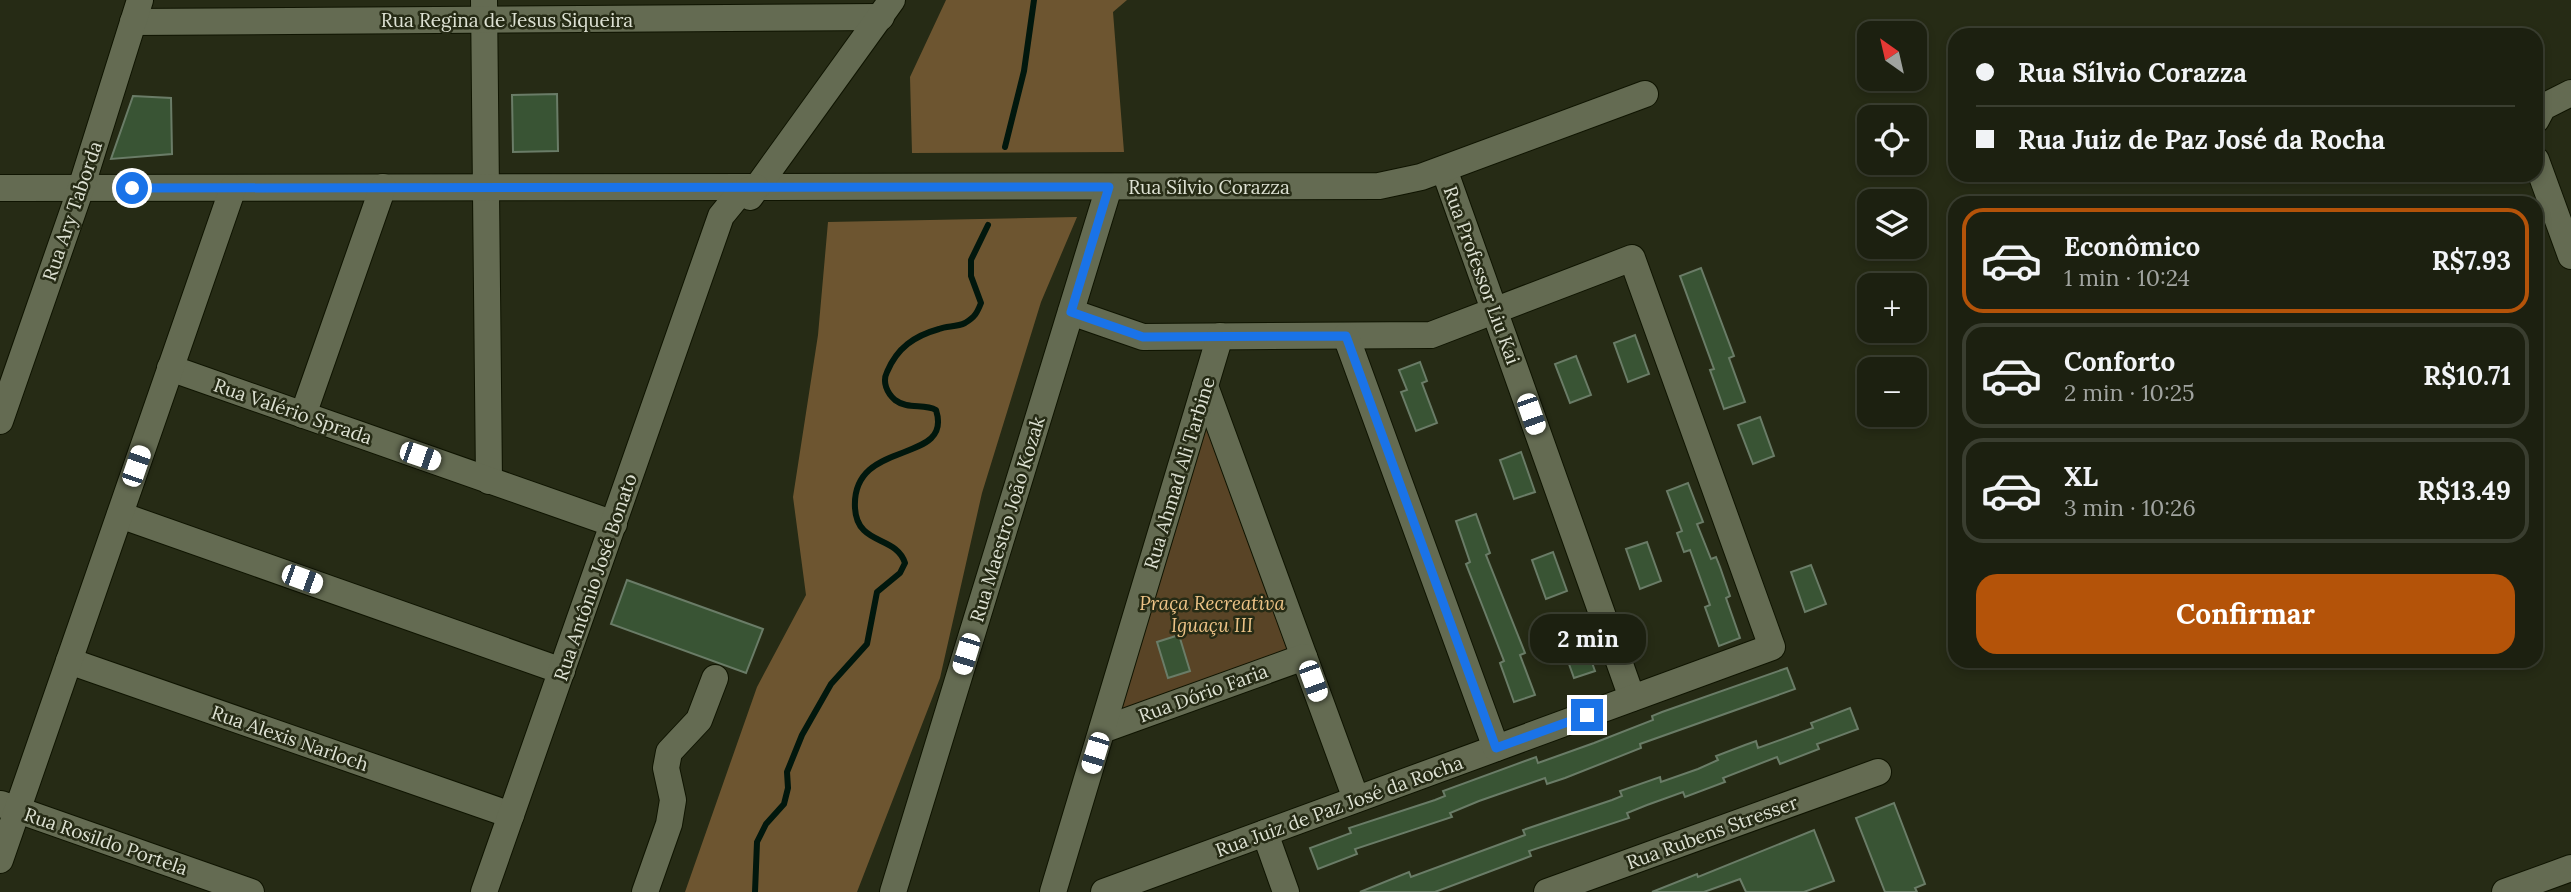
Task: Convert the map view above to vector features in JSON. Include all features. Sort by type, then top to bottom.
[{"type":"street","name":"Rua Regina de Jesus Siqueira","points":[[136,11],[887,8]]},
{"type":"street","name":"Rua Antônio José Bonato","points":[[484,892],[705,262],[756,187],[887,8]]},
{"type":"street","points":[[484,10],[489,481]]},
{"type":"street","name":"Rua Ary Taborda","points":[[0,421],[81,188],[136,11]]},
{"type":"street","points":[[2543,107],[2571,93]]},
{"type":"street","name":"Rua Sílvio Corazza","points":[[0,188],[1380,186],[1444,169],[1645,94]]},
{"type":"street","name":"Rua Professor Liu Kai","points":[[1444,169],[1632,698]]},
{"type":"street","points":[[2543,179],[2571,256]]},
{"type":"street","points":[[303,415],[383,187]]},
{"type":"street","name":"Rua Maestro João Kozak","points":[[893,892],[1109,187]]},
{"type":"street","points":[[0,860],[9,807],[69,661],[233,188]]},
{"type":"street","name":"Rua Juiz de Paz José da Rocha","points":[[1104,892],[1772,647],[1632,258],[1494,311]]},
{"type":"street","points":[[1071,312],[1143,337],[1431,335],[1494,311]]},
{"type":"street","name":"Rua Ahmad Ali Tarbine","points":[[1053,892],[1220,336]]},
{"type":"street","points":[[1346,336],[1496,748]]},
{"type":"street","name":"Rua Valério Sprada","points":[[170,368],[614,524]]},
{"type":"street","points":[[1205,386],[1356,799]]},
{"type":"street","points":[[120,515],[562,671]]},
{"type":"street","name":"Rua Dório Faria","points":[[1102,730],[1304,657]]},
{"type":"street","name":"Rua Alexis Narloch","points":[[69,661],[512,815]]},
{"type":"street","points":[[645,892],[669,824],[673,800],[666,768],[669,752],[699,720],[715,678]]},
{"type":"street","name":"Rua Rubens Stresser","points":[[1546,892],[1878,772]]},
{"type":"street","name":"Rua Rosildo Portela","points":[[9,807],[251,892]]},
{"type":"street","points":[[1265,833],[1286,892]]},
{"type":"street","points":[[2505,892],[2571,868]]},
{"type":"green space","name":"Praça Recreativa Iguaçu III","points":[[1206,419],[1287,650],[1120,710]]},
{"type":"shaded area","points":[[946,0],[1127,0],[1113,12],[1124,152],[912,153],[910,77]]},
{"type":"shaded area","points":[[1077,217],[1041,302],[982,493],[940,678],[857,892],[685,892],[757,687],[806,595],[793,497],[818,335],[828,222]]},
{"type":"building","points":[[557,94],[558,151],[513,152],[512,95]]},
{"type":"building","points":[[133,96],[171,98],[172,154],[111,159]]},
{"type":"building","points":[[1701,268],[1734,356],[1729,358],[1745,402],[1724,409],[1710,370],[1714,369],[1680,276]]},
{"type":"building","points":[[1635,335],[1649,374],[1628,382],[1614,343]]},
{"type":"building","points":[[1576,356],[1591,395],[1570,403],[1555,364]]},
{"type":"building","points":[[1420,362],[1427,381],[1422,383],[1437,423],[1416,431],[1401,392],[1407,390],[1399,370]]},
{"type":"building","points":[[1760,417],[1774,456],[1753,464],[1738,425]]},
{"type":"building","points":[[1521,452],[1535,492],[1514,499],[1500,460]]},
{"type":"building","points":[[1688,483],[1703,522],[1697,524],[1711,559],[1716,557],[1720,567],[1730,596],[1726,598],[1740,638],[1719,646],[1705,607],[1710,605],[1690,550],[1684,552],[1677,533],[1682,531],[1667,491]]},
{"type":"building","points":[[1476,514],[1490,553],[1486,555],[1525,653],[1520,655],[1535,695],[1514,702],[1500,663],[1504,661],[1466,564],[1470,562],[1456,521]]},
{"type":"building","points":[[1647,542],[1661,581],[1640,589],[1626,549]]},
{"type":"building","points":[[1553,552],[1567,591],[1546,599],[1532,560]]},
{"type":"building","points":[[1811,565],[1826,604],[1805,612],[1791,572]]},
{"type":"building","points":[[627,580],[763,629],[746,673],[611,624]]},
{"type":"building","points":[[1581,632],[1595,671],[1574,678],[1560,639]]},
{"type":"building","points":[[1179,635],[1190,671],[1168,678],[1157,642]]},
{"type":"building","points":[[1787,668],[1795,689],[1640,744],[1641,748],[1565,778],[1547,784],[1545,778],[1479,801],[1450,813],[1452,817],[1355,849],[1357,854],[1318,869],[1310,848],[1351,833],[1349,828],[1435,800],[1445,796],[1443,791],[1536,757],[1538,763],[1594,743],[1653,720],[1652,716],[1662,712]]},
{"type":"building","points":[[1850,708],[1858,729],[1817,744],[1819,749],[1780,764],[1777,757],[1723,778],[1725,782],[1685,797],[1683,792],[1647,805],[1627,813],[1629,818],[1529,851],[1531,856],[1435,892],[1360,892],[1409,872],[1411,877],[1525,835],[1523,830],[1612,800],[1622,796],[1620,791],[1660,777],[1661,782],[1698,769],[1718,760],[1716,756],[1756,741],[1758,748],[1813,728],[1811,723]]},
{"type":"building","points":[[1894,803],[1925,884],[1915,888],[1917,892],[1885,892],[1856,818]]},
{"type":"building","points":[[1814,830],[1834,881],[1804,892],[1746,892],[1740,879],[1704,892],[1652,892],[1697,874],[1698,877]]},
{"type":"waterway","points":[[1005,147],[1024,71],[1034,0]]},
{"type":"waterway","points":[[755,892],[757,842],[766,824],[784,804],[788,788],[787,772],[802,735],[831,684],[867,644],[877,592],[900,573],[905,563],[894,548],[862,529],[855,508],[858,486],[868,471],[930,439],[938,427],[936,410],[905,405],[895,400],[886,387],[886,376],[896,356],[914,339],[962,324],[975,314],[981,303],[971,276],[971,260],[988,225]]},
{"type":"route","points":[[132,188],[1109,187],[1071,312],[1143,337],[1346,336],[1496,748],[1587,715]]}]
